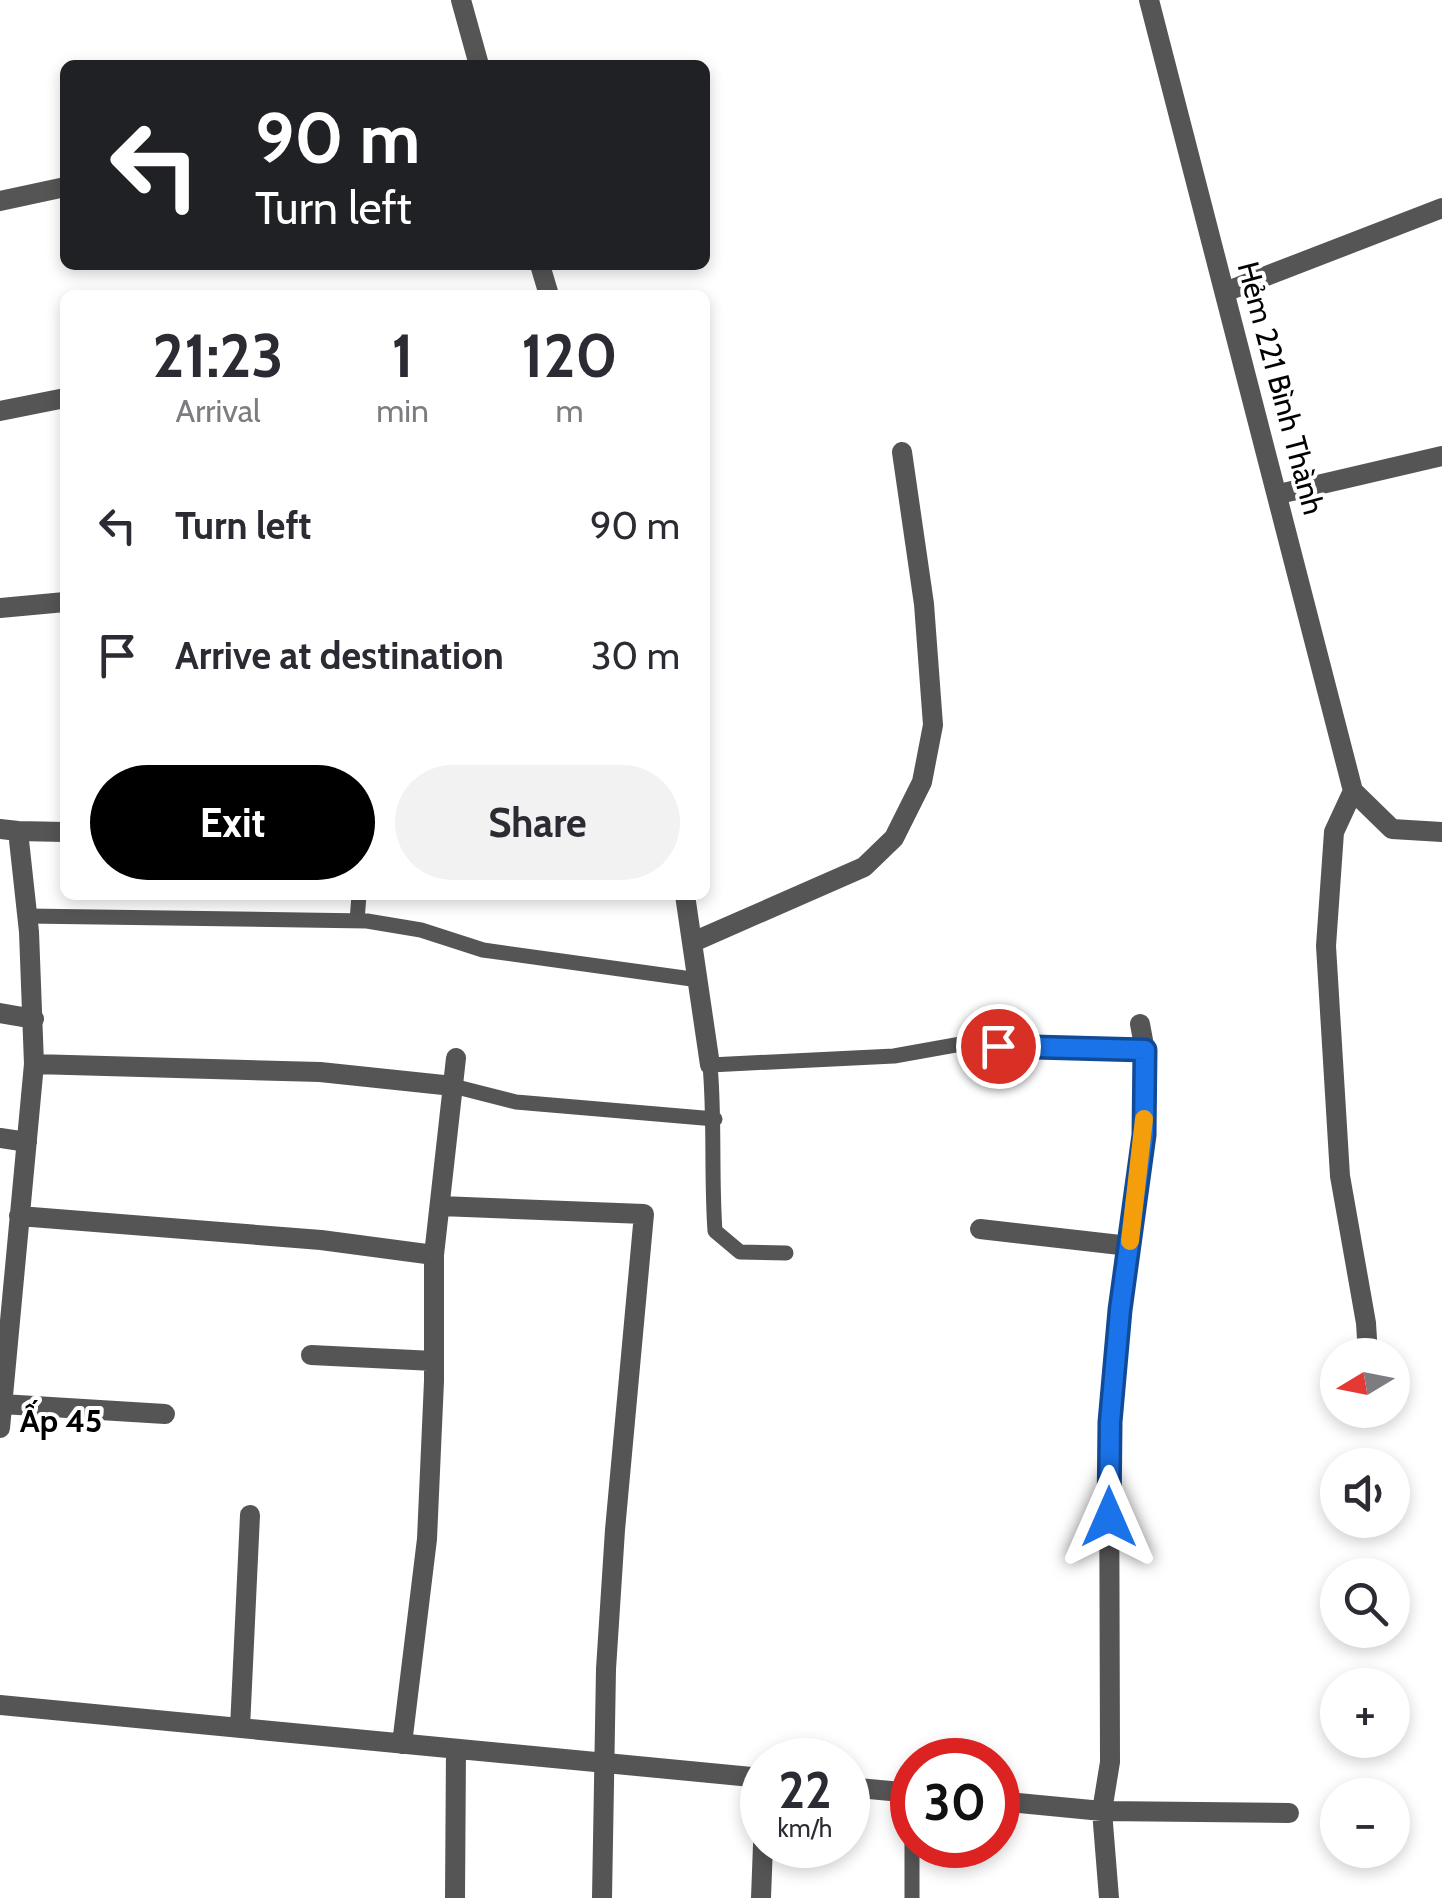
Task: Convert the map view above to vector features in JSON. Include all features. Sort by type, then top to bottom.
[{"type":"street","points":[[461,0],[478,60]]},
{"type":"street","name":"Hẻm 221 Bình Thành","points":[[1149,0],[1353,791]]},
{"type":"street","points":[[0,201],[60,187]]},
{"type":"street","points":[[1225,292],[1442,208]]},
{"type":"street","points":[[0,412],[60,399]]},
{"type":"street","points":[[693,942],[864,868],[894,838],[922,782],[933,724],[924,604],[902,452]]},
{"type":"street","points":[[1278,494],[1442,456]]},
{"type":"street","points":[[0,608],[60,602]]},
{"type":"street","points":[[1367,1338],[1340,1176],[1326,946],[1334,832],[1353,791],[1392,829],[1442,832]]},
{"type":"street","points":[[0,1428],[34,1064],[27,916],[9,830],[60,832]]},
{"type":"street","points":[[686,900],[710,1064]]},
{"type":"street","points":[[0,1013],[34,1018]]},
{"type":"street","points":[[1110,1898],[1102,1811],[1110,1762],[1110,1422],[1144,1135],[1145,1050],[1140,1024]]},
{"type":"street","points":[[402,1744],[427,1539],[434,1255],[456,1058]]},
{"type":"street","points":[[34,1064],[320,1072],[453,1086]]},
{"type":"street","points":[[0,1138],[27,1142]]},
{"type":"street","points":[[440,1206],[644,1214],[613,1550],[603,1763],[602,1898]]},
{"type":"street","points":[[19,1216],[321,1240],[434,1255]]},
{"type":"street","points":[[980,1228],[1129,1246]]},
{"type":"street","points":[[311,1355],[434,1361]]},
{"type":"street","points":[[2,1404],[165,1414]]},
{"type":"street","points":[[240,1728],[250,1515]]},
{"type":"street","points":[[0,1705],[740,1776]]},
{"type":"street","points":[[455,1898],[456,1749]]},
{"type":"street","points":[[1020,1803],[1102,1811],[1289,1813]]},
{"type":"street","points":[[762,1898],[763,1868]]},
{"type":"lane","points":[[357,921],[359,900]]},
{"type":"lane","points":[[27,916],[387,923],[482,950],[698,980]]},
{"type":"lane","points":[[786,1253],[740,1252],[715,1230],[710,1064],[894,1056],[961,1044],[1145,1050]]},
{"type":"lane","points":[[453,1086],[516,1102],[714,1118]]},
{"type":"lane","points":[[912,1868],[912,1898]]},
{"type":"slow traffic","points":[[1130,1241],[1144,1119]]},
{"type":"district","name":"Ấp 45","points":[[61,1420]]},
{"type":"route","points":[[998,1046],[1145,1050],[1144,1135],[1120,1310],[1110,1422],[1109,1517]]}]
